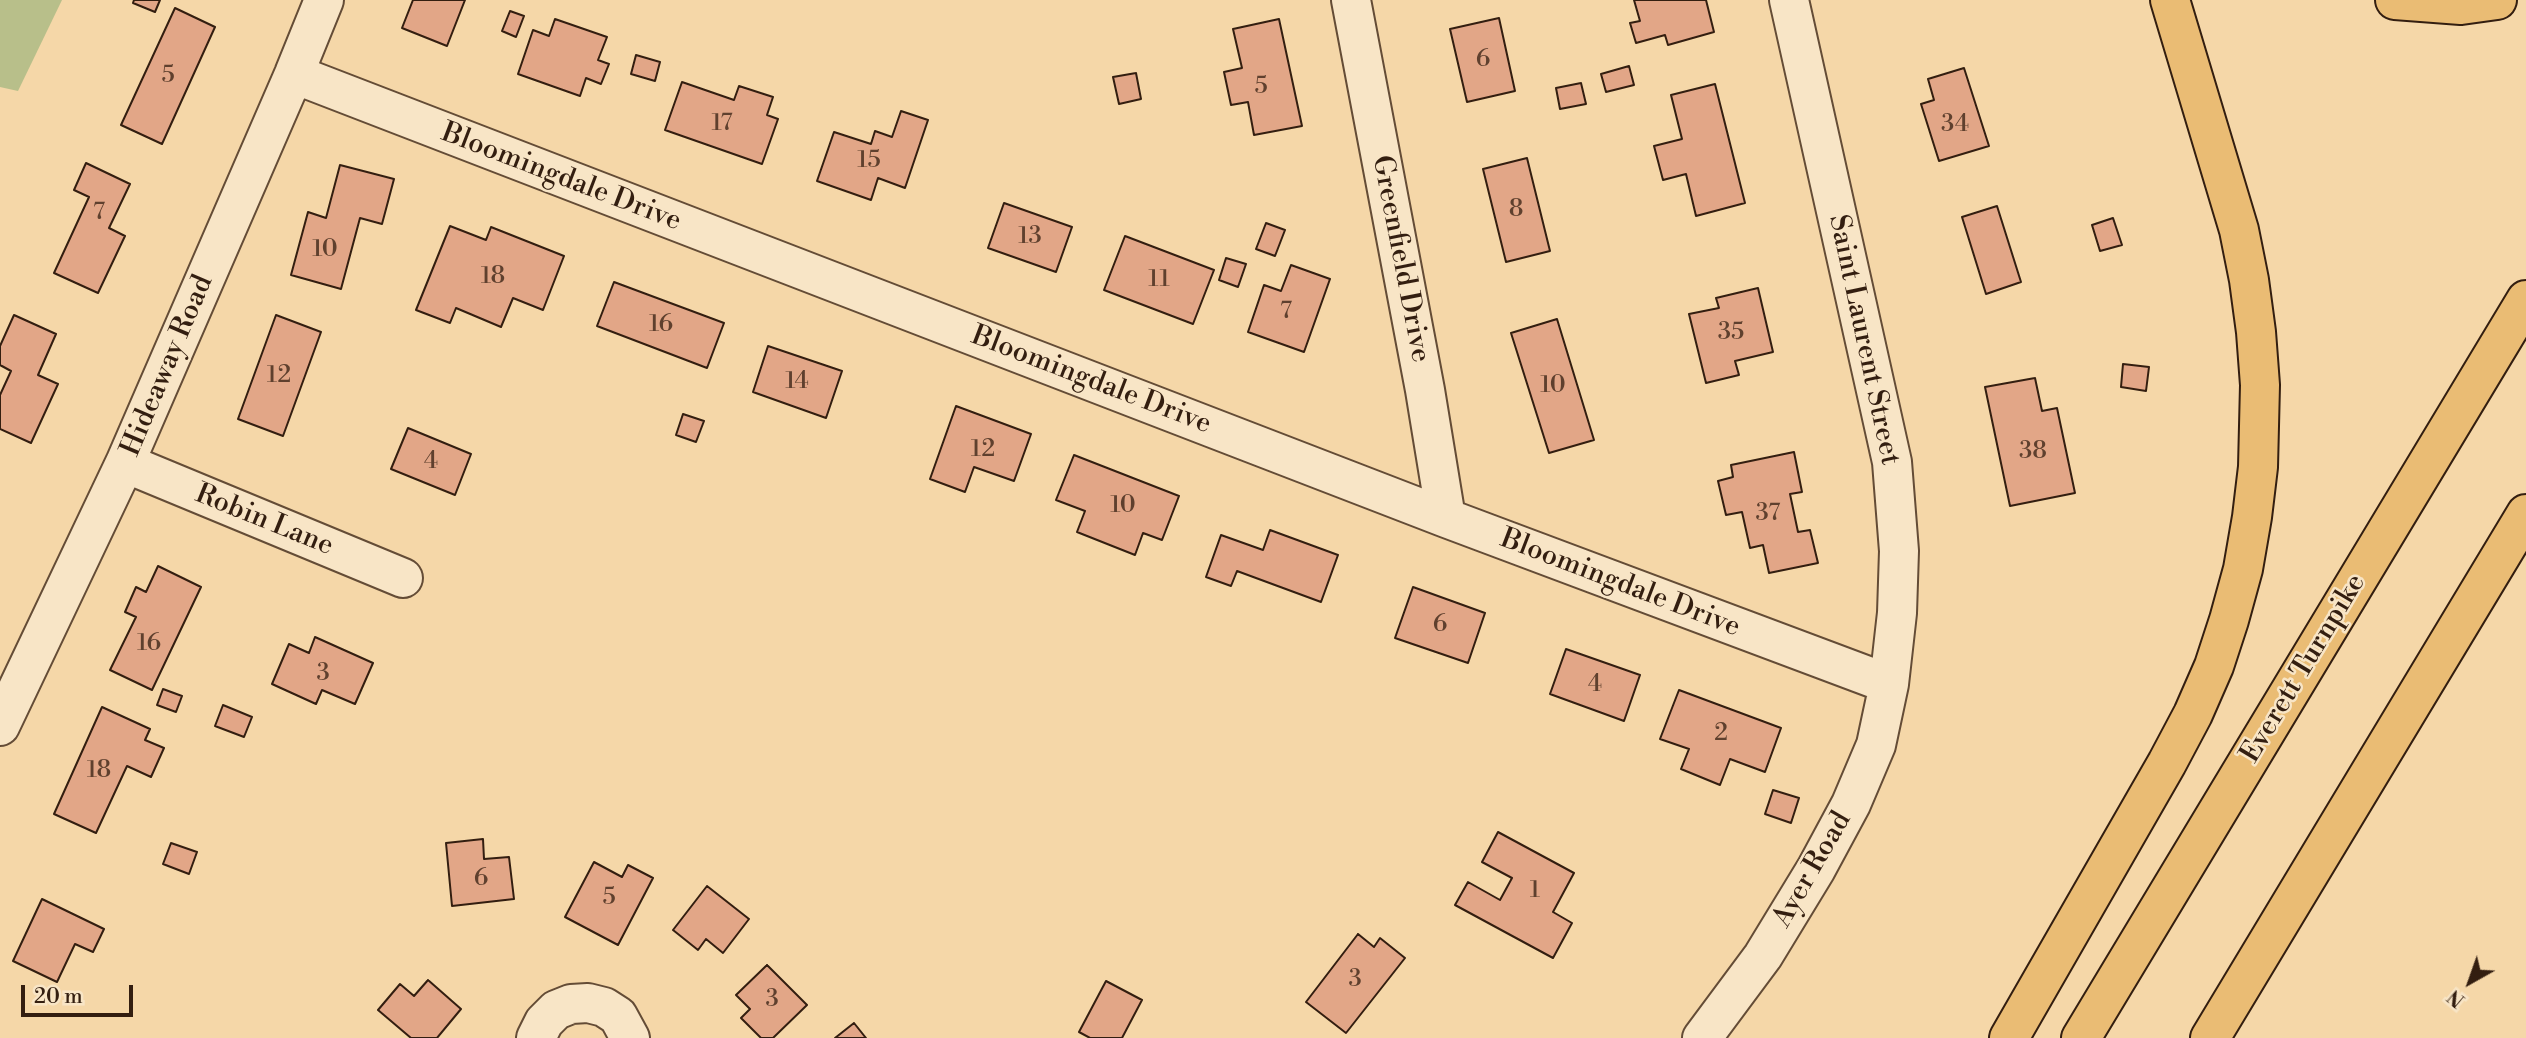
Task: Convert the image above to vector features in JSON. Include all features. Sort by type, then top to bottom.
[{"type":"highway","points":[[2009,1038],[2193,714],[2214,666],[2229,620],[2243,569],[2252,517],[2258,467],[2260,385],[2249,280],[2239,230],[2170,0]]},
{"type":"highway","points":[[2396,0],[2461,5],[2497,0]]},
{"type":"highway","name":"Everett Turnpike","points":[[2081,1038],[2526,300]]},
{"type":"highway","points":[[2210,1038],[2526,514]]},
{"type":"street","name":"Hideaway Road","points":[[0,726],[125,463],[324,0]]},
{"type":"street","name":"Greenfield Drive","points":[[1351,0],[1423,377],[1446,518]]},
{"type":"street","name":"Saint Laurent Street","points":[[1789,0],[1892,462],[1899,551],[1897,613],[1889,684]]},
{"type":"street","name":"Bloomingdale Drive","points":[[294,75],[1446,518],[1889,684]]},
{"type":"street","name":"Robin Lane","points":[[125,463],[403,578]]},
{"type":"street","name":"Ayer Road","points":[[1702,1038],[1763,956],[1816,869],[1851,804],[1876,745],[1889,684]]},
{"type":"street","points":[[536,1038],[544,1022],[556,1010],[571,1004],[588,1003],[604,1007],[618,1016],[630,1038]]},
{"type":"green space","points":[[0,0],[62,0],[18,91],[0,87]]},
{"type":"building","points":[[134,0],[160,0],[155,12],[133,3]]},
{"type":"building","points":[[413,0],[465,0],[447,46],[402,28]]},
{"type":"building","points":[[1634,0],[1706,0],[1714,32],[1668,45],[1665,35],[1636,43],[1630,23],[1640,21]]},
{"type":"building","points":[[175,8],[215,27],[162,144],[121,125]]},
{"type":"building","points":[[510,11],[524,16],[516,37],[502,31]]},
{"type":"building","points":[[1499,18],[1515,91],[1467,102],[1450,29]]},
{"type":"building","points":[[555,19],[607,37],[598,60],[609,64],[601,84],[586,78],[580,96],[518,74],[533,30],[549,36]]},
{"type":"building","points":[[1279,19],[1302,126],[1254,135],[1248,102],[1231,105],[1224,72],[1242,68],[1233,29]]},
{"type":"building","points":[[636,55],[660,62],[655,81],[631,74]]},
{"type":"building","points":[[1629,66],[1634,85],[1606,92],[1601,74]]},
{"type":"building","points":[[1964,68],[1989,146],[1939,161],[1921,104],[1934,100],[1928,79]]},
{"type":"building","points":[[1136,73],[1141,99],[1119,104],[1113,77]]},
{"type":"building","points":[[682,82],[734,100],[739,86],[773,97],[767,115],[778,119],[762,164],[665,130]]},
{"type":"building","points":[[1581,83],[1586,104],[1560,109],[1556,88]]},
{"type":"building","points":[[1715,84],[1745,203],[1696,216],[1686,174],[1663,180],[1654,146],[1682,139],[1671,95]]},
{"type":"building","points":[[901,111],[928,120],[905,188],[878,178],[871,200],[817,181],[834,132],[871,144],[875,131],[892,137]]},
{"type":"building","points":[[1527,158],[1550,251],[1506,262],[1483,169]]},
{"type":"building","points":[[86,163],[130,184],[109,228],[125,236],[98,293],[54,273],[89,197],[74,190]]},
{"type":"building","points":[[340,165],[394,179],[382,224],[360,218],[341,289],[291,275],[308,212],[326,218]]},
{"type":"building","points":[[1004,203],[1072,227],[1056,272],[988,248]]},
{"type":"building","points":[[1997,206],[2021,282],[1986,294],[1962,217]]},
{"type":"building","points":[[2113,218],[2122,245],[2100,251],[2092,225]]},
{"type":"building","points":[[1266,223],[1285,230],[1275,256],[1256,249]]},
{"type":"building","points":[[450,226],[486,240],[491,227],[564,256],[543,310],[513,298],[501,327],[456,308],[450,323],[416,310]]},
{"type":"building","points":[[1125,236],[1214,270],[1193,324],[1104,290]]},
{"type":"building","points":[[1226,258],[1246,264],[1238,287],[1219,280]]},
{"type":"building","points":[[1291,265],[1330,279],[1304,352],[1248,332],[1264,285],[1281,291]]},
{"type":"building","points":[[614,282],[724,323],[707,368],[597,326]]},
{"type":"building","points":[[1758,288],[1773,352],[1735,361],[1739,375],[1706,383],[1689,314],[1719,308],[1716,298]]},
{"type":"building","points":[[14,315],[56,334],[38,375],[58,384],[31,443],[0,429],[0,395],[11,371],[0,365],[0,346]]},
{"type":"building","points":[[276,315],[321,332],[283,436],[238,419]]},
{"type":"building","points":[[1557,319],[1594,440],[1549,453],[1511,333]]},
{"type":"building","points":[[768,346],[842,371],[826,418],[753,392]]},
{"type":"building","points":[[2123,364],[2149,367],[2146,391],[2121,387]]},
{"type":"building","points":[[2035,378],[2042,411],[2057,408],[2075,493],[2010,506],[1985,387]]},
{"type":"building","points":[[956,406],[1031,434],[1014,481],[974,467],[965,492],[930,479]]},
{"type":"building","points":[[683,414],[704,421],[696,442],[676,435]]},
{"type":"building","points":[[408,428],[471,454],[455,495],[391,469]]},
{"type":"building","points":[[1794,452],[1802,492],[1790,494],[1798,532],[1810,530],[1818,563],[1769,573],[1763,545],[1750,548],[1742,512],[1726,515],[1718,481],[1733,477],[1731,465]]},
{"type":"building","points":[[1074,455],[1179,496],[1162,540],[1143,533],[1135,555],[1077,532],[1085,511],[1056,500]]},
{"type":"building","points":[[1270,530],[1338,555],[1321,602],[1237,571],[1231,586],[1206,577],[1221,535],[1263,550]]},
{"type":"building","points":[[158,566],[201,587],[152,690],[110,670],[136,617],[125,612],[136,587],[146,592]]},
{"type":"building","points":[[1413,587],[1485,613],[1468,663],[1395,638]]},
{"type":"building","points":[[315,637],[373,663],[355,704],[322,690],[316,704],[272,684],[289,644],[309,653]]},
{"type":"building","points":[[1566,649],[1640,675],[1624,721],[1550,694]]},
{"type":"building","points":[[163,689],[182,696],[176,712],[157,705]]},
{"type":"building","points":[[1679,690],[1781,728],[1765,772],[1730,759],[1720,785],[1681,769],[1689,749],[1660,739]]},
{"type":"building","points":[[223,705],[252,717],[244,737],[215,726]]},
{"type":"building","points":[[102,707],[150,729],[145,740],[164,748],[151,777],[127,766],[96,833],[54,814]]},
{"type":"building","points":[[1773,790],[1799,798],[1791,823],[1765,814]]},
{"type":"building","points":[[1498,832],[1574,873],[1553,912],[1572,923],[1553,958],[1455,905],[1468,882],[1500,900],[1512,878],[1482,862]]},
{"type":"building","points":[[483,839],[484,859],[509,857],[514,899],[452,906],[446,843]]},
{"type":"building","points":[[171,843],[197,852],[189,874],[163,864]]},
{"type":"building","points":[[594,862],[622,877],[628,865],[653,878],[618,945],[565,917]]},
{"type":"building","points":[[707,886],[749,919],[723,953],[706,939],[698,950],[673,930]]},
{"type":"building","points":[[42,899],[104,929],[93,952],[75,944],[57,982],[13,961]]},
{"type":"building","points":[[1358,934],[1374,947],[1380,938],[1405,958],[1346,1033],[1306,1002]]},
{"type":"building","points":[[767,965],[807,1005],[773,1038],[761,1038],[741,1018],[750,1009],[736,995]]},
{"type":"building","points":[[428,980],[461,1009],[437,1038],[411,1038],[378,1010],[400,984],[414,996]]},
{"type":"building","points":[[1106,981],[1142,1000],[1122,1038],[1090,1038],[1079,1032]]},
{"type":"building","points":[[854,1023],[866,1038],[835,1038]]}]
